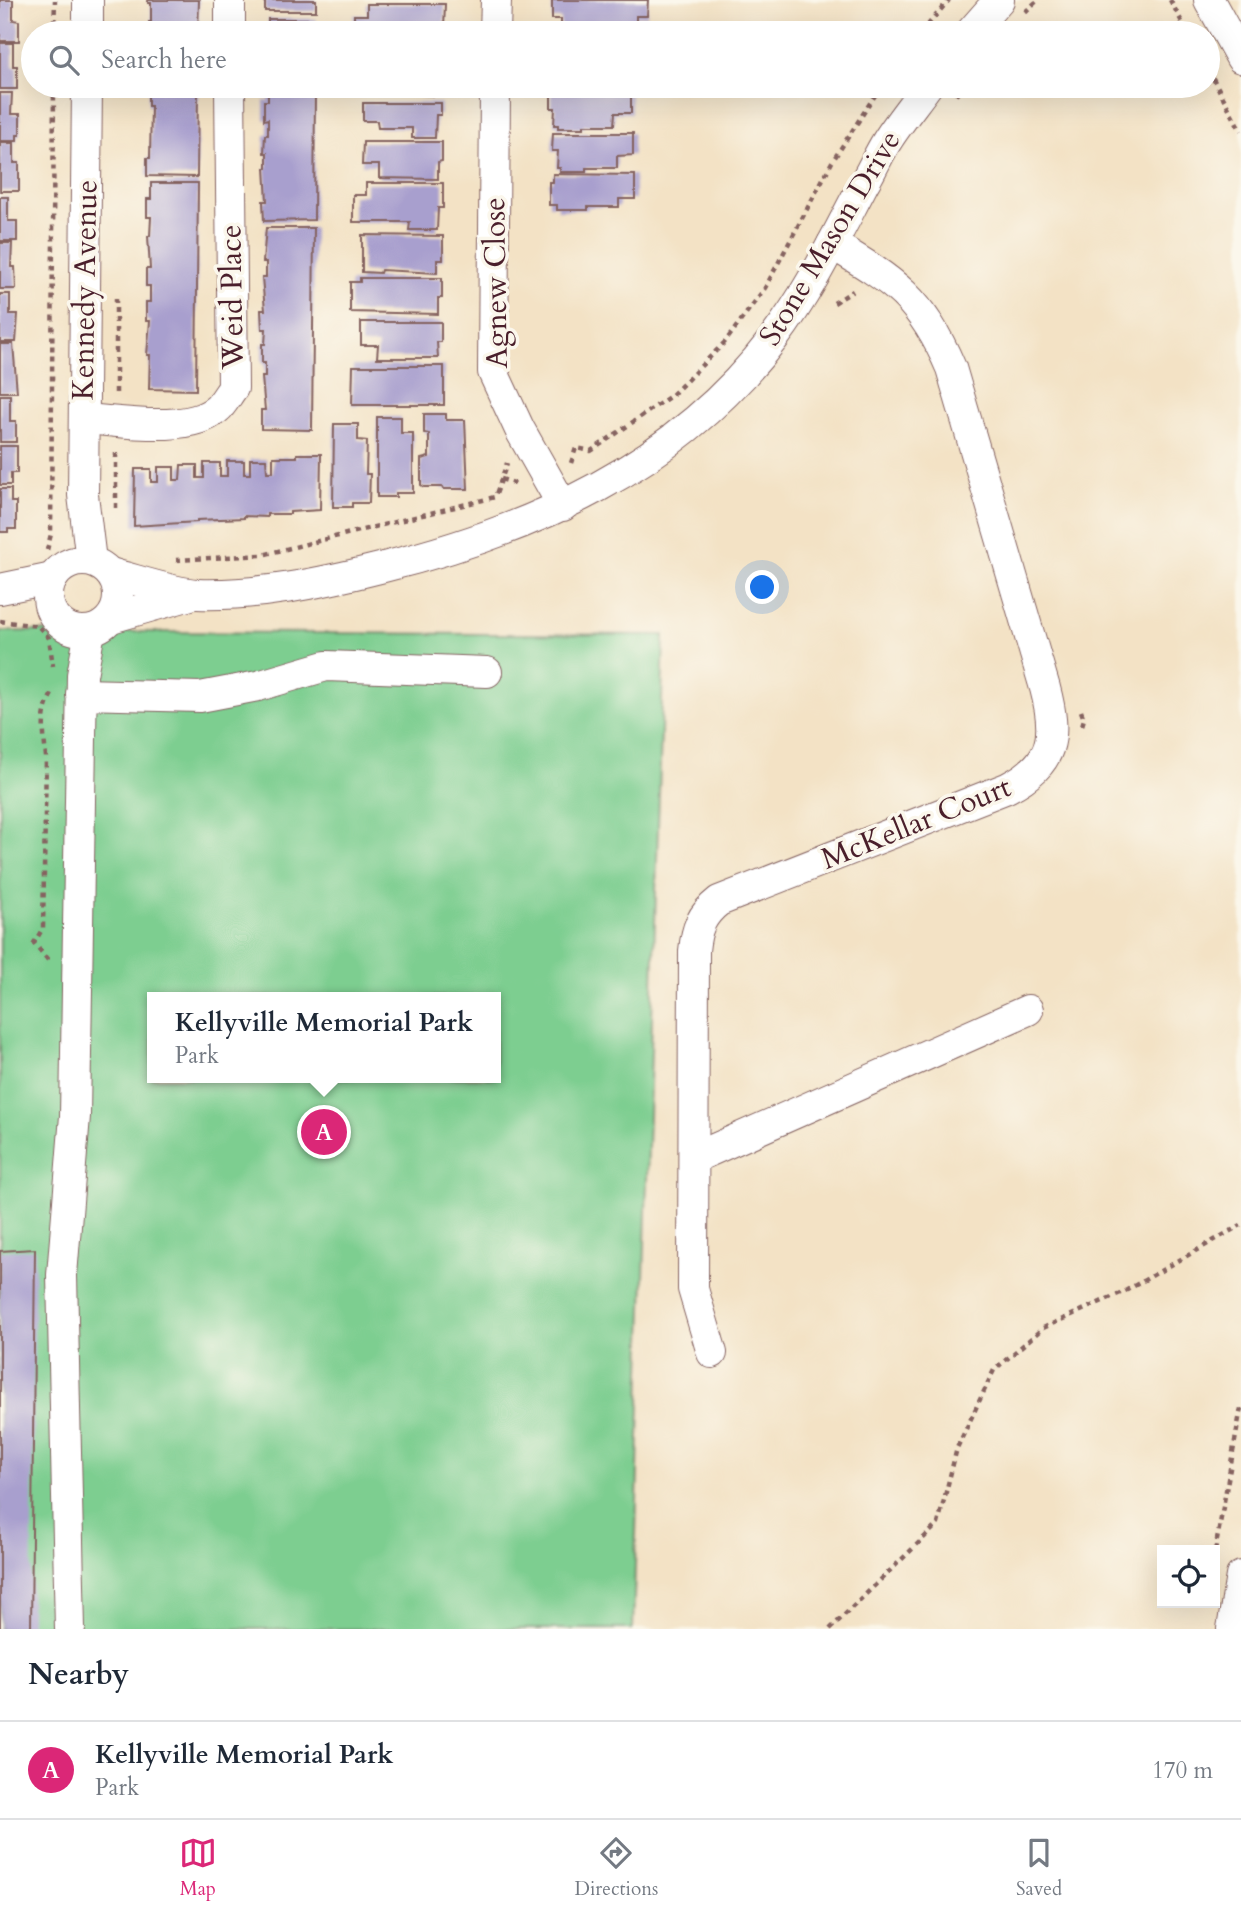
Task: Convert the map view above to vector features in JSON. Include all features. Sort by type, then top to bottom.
[{"type":"street","points":[[88,0],[88,21]]},
{"type":"street","points":[[230,0],[230,21]]},
{"type":"street","points":[[495,21],[496,0]]},
{"type":"street","points":[[981,21],[999,0]]},
{"type":"street","points":[[1209,0],[1241,58]]},
{"type":"street","name":"Kennedy Avenue","points":[[81,622],[49,588],[74,566],[83,495],[87,98]]},
{"type":"street","name":"Weid Place","points":[[84,419],[169,424],[197,421],[218,409],[233,388],[230,98]]},
{"type":"street","name":"Agnew Close","points":[[495,98],[493,372],[520,430],[563,506]]},
{"type":"street","name":"Stone Mason Drive","points":[[81,622],[194,594],[239,593],[293,587],[354,575],[443,552],[563,506],[624,474],[676,438],[724,396],[774,338],[832,244],[886,142],[918,98]]},
{"type":"street","name":"McKellar Court","points":[[712,1353],[693,1289],[694,951],[699,923],[706,911],[719,901],[1027,778],[1042,762],[1051,740],[1052,715],[1045,688],[951,368],[936,334],[917,306],[895,284],[832,244]]},
{"type":"street","points":[[0,597],[81,622],[117,607],[119,595],[116,583],[74,566]]},
{"type":"street","name":"Stone Mason Drive","points":[[0,589],[74,566],[194,594]]},
{"type":"street","points":[[70,1629],[62,1275],[75,1116],[81,622]]},
{"type":"street","points":[[82,685],[200,696],[258,686],[326,666],[487,671]]},
{"type":"street","points":[[694,1158],[1028,1010]]},
{"type":"street","points":[[1232,1629],[1241,1576]]},
{"type":"path","points":[[54,21],[55,0]]},
{"type":"path","points":[[931,21],[949,0]]},
{"type":"path","points":[[1170,0],[1181,21]]},
{"type":"path","points":[[1220,92],[1241,131]]},
{"type":"path","points":[[54,98],[50,545],[74,566]]},
{"type":"path","points":[[501,480],[520,484],[573,463],[576,447],[591,451],[672,395],[726,342],[765,288],[832,162],[873,98]]},
{"type":"path","points":[[116,509],[117,295]]},
{"type":"path","points":[[165,560],[262,555],[495,497],[508,461]]},
{"type":"path","points":[[1080,706],[1084,719],[1081,732]]},
{"type":"path","points":[[830,1629],[938,1524],[957,1448],[994,1370],[1043,1328],[1127,1290],[1241,1225]]},
{"type":"path","points":[[1216,1545],[1241,1408]]},
{"type":"green space","points":[[0,631],[664,635],[633,1629],[0,1629]]},
{"type":"building","points":[[0,0],[13,0],[13,20],[19,21],[19,41],[0,41]]},
{"type":"building","points":[[148,0],[199,0],[198,21],[151,21],[151,3],[148,3]]},
{"type":"building","points":[[265,0],[316,0],[316,11],[265,11]]},
{"type":"building","points":[[552,0],[648,0],[647,16],[636,16],[636,21],[552,19]]},
{"type":"building","points":[[367,4],[445,4],[444,21],[354,21],[354,15],[367,15]]},
{"type":"building","points":[[268,19],[316,19],[316,21]]},
{"type":"building","points":[[0,43],[13,43],[17,89],[0,89]]},
{"type":"building","points":[[0,93],[12,93],[11,114],[20,114],[20,135],[17,135],[17,141],[0,141]]},
{"type":"building","points":[[148,98],[198,98],[197,177],[147,176],[151,106],[148,106]]},
{"type":"building","points":[[268,98],[315,98],[314,220],[264,221],[263,201],[267,201],[267,153],[264,153],[268,119],[264,120],[264,101],[268,101]]},
{"type":"building","points":[[551,98],[631,98],[631,113],[615,113],[614,125],[558,128],[558,125],[554,125],[555,108],[551,108]]},
{"type":"building","points":[[363,103],[441,103],[441,115],[436,115],[435,138],[412,138],[412,128],[378,128],[377,121],[363,121]]},
{"type":"building","points":[[553,133],[633,133],[633,155],[617,156],[617,168],[586,168],[586,172],[560,172],[560,168],[557,168],[558,151],[552,151]]},
{"type":"building","points":[[363,142],[442,142],[438,179],[379,178],[379,165],[362,165]]},
{"type":"building","points":[[0,143],[14,143],[14,163],[19,163],[19,191],[0,191]]},
{"type":"building","points":[[553,174],[635,175],[635,199],[619,199],[619,207],[557,210],[557,205],[549,205],[549,182],[553,182]]},
{"type":"building","points":[[151,183],[198,183],[196,390],[149,389],[150,355],[147,355],[150,321],[146,321],[146,302],[150,302],[150,286],[146,286],[146,269],[150,269],[148,236],[151,217],[147,217],[147,199],[151,199]]},
{"type":"building","points":[[366,183],[443,183],[443,208],[438,208],[437,230],[409,230],[410,222],[353,222],[353,195],[366,195]]},
{"type":"building","points":[[0,197],[8,197],[8,221],[17,221],[17,241],[0,241]]},
{"type":"building","points":[[266,228],[314,228],[312,430],[261,429],[261,410],[265,410],[262,377],[265,377],[265,363],[262,363],[262,344],[265,344],[266,329],[262,329],[261,310],[265,310],[262,277],[266,277],[266,262],[263,262]]},
{"type":"building","points":[[362,235],[443,236],[443,260],[437,260],[437,273],[381,270],[380,273],[362,272]]},
{"type":"building","points":[[0,243],[12,243],[11,267],[15,267],[16,289],[0,289]]},
{"type":"building","points":[[360,278],[442,278],[442,298],[438,298],[438,314],[350,312],[350,282],[360,282]]},
{"type":"building","points":[[0,294],[10,294],[10,314],[18,314],[16,342],[0,342]]},
{"type":"building","points":[[361,322],[441,322],[441,342],[437,342],[438,358],[377,358],[378,345],[361,345]]},
{"type":"building","points":[[0,344],[13,344],[17,392],[0,392]]},
{"type":"building","points":[[353,366],[444,366],[444,405],[352,405]]},
{"type":"building","points":[[0,395],[10,395],[10,421],[16,421],[16,442],[0,442]]},
{"type":"building","points":[[424,414],[446,414],[446,420],[465,420],[468,489],[443,489],[421,485],[421,459],[429,457],[429,434],[424,433]]},
{"type":"building","points":[[377,417],[401,417],[401,433],[413,433],[413,493],[377,497]]},
{"type":"building","points":[[334,424],[358,424],[358,440],[367,441],[369,503],[333,507]]},
{"type":"building","points":[[0,446],[17,446],[17,473],[11,473],[11,485],[0,485]]},
{"type":"building","points":[[297,454],[321,454],[320,510],[267,514],[267,517],[244,516],[134,526],[135,469],[151,469],[151,482],[158,482],[158,467],[174,467],[174,480],[180,480],[181,465],[197,465],[197,478],[204,478],[204,463],[220,463],[220,476],[227,476],[227,461],[244,461],[244,474],[250,474],[250,459],[266,459],[267,472],[273,472],[273,457],[297,457]]},
{"type":"building","points":[[0,489],[11,489],[11,502],[16,502],[16,529],[8,529],[8,532],[0,532]]},
{"type":"building","points":[[35,1249],[31,1629],[0,1629],[0,1251]]},
{"type":"place","name":"Kellyville Memorial Park","points":[[324,1132]]}]
